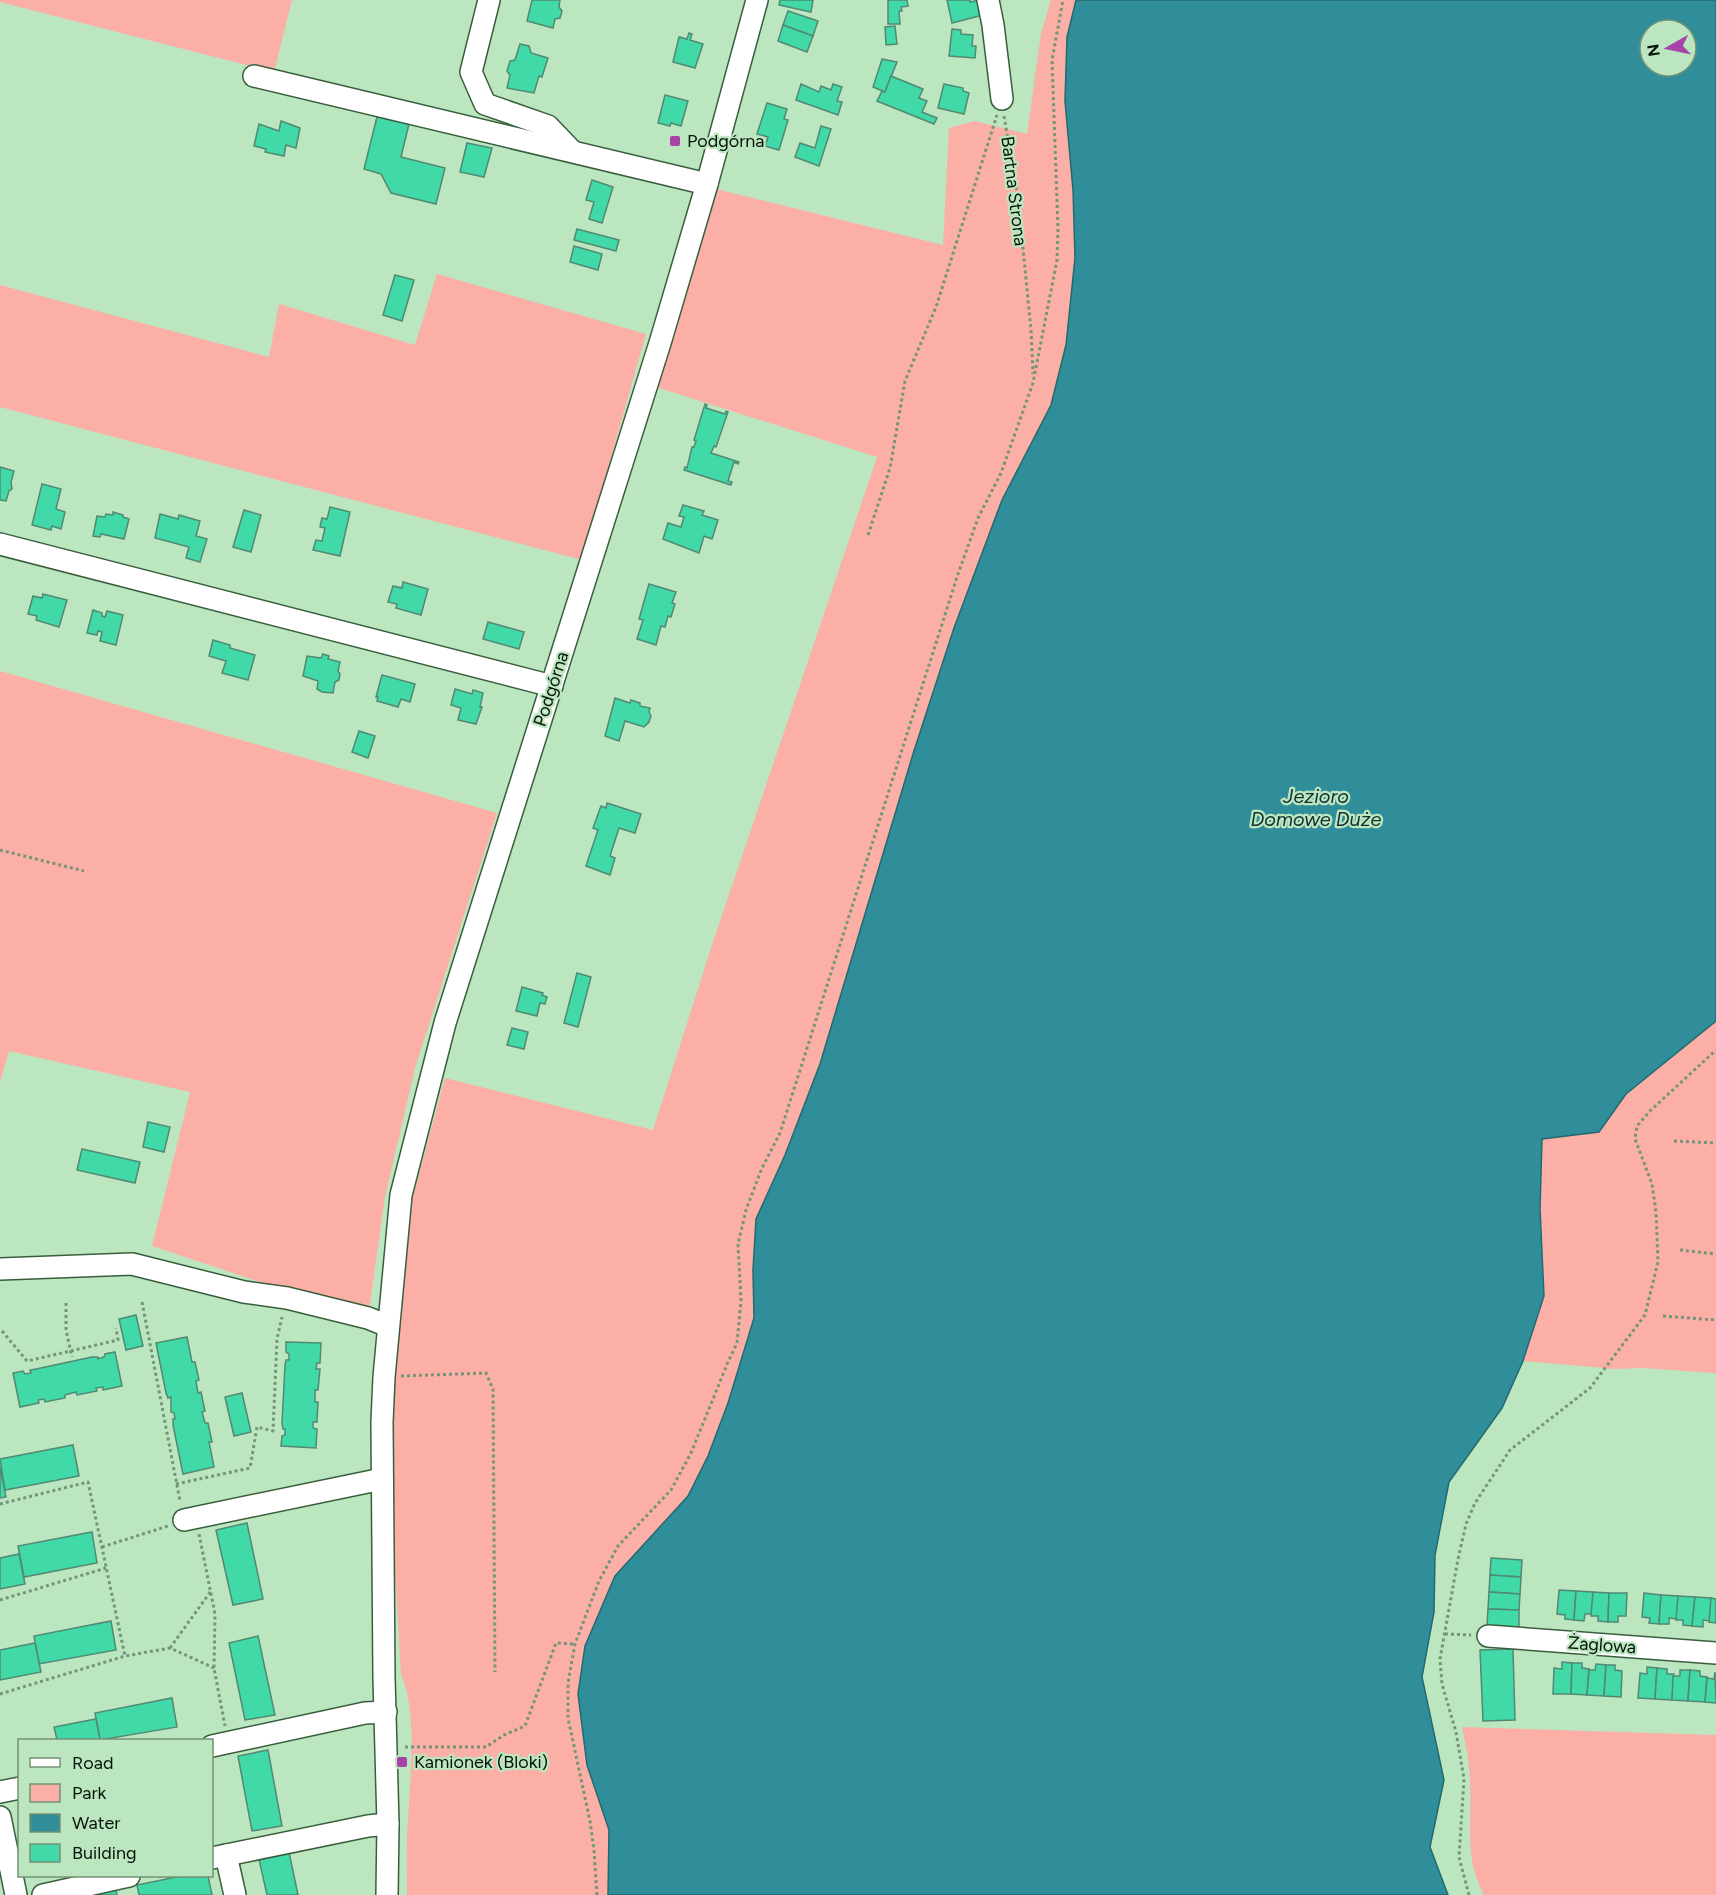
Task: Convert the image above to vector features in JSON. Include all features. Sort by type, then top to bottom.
[{"type":"street","points":[[489,0],[471,72],[485,104],[548,126],[573,152]]},
{"type":"street","name":"Podgórna","points":[[387,1895],[388,1824],[382,1479],[384,1377],[401,1195],[445,1023],[660,343],[757,0]]},
{"type":"street","points":[[988,0],[1002,99]]},
{"type":"street","points":[[254,76],[707,183]]},
{"type":"street","points":[[0,544],[552,686]]},
{"type":"street","points":[[0,1269],[132,1264],[244,1292],[287,1298],[368,1318],[388,1326]]},
{"type":"street","points":[[190,1519],[382,1479]]},
{"type":"street","name":"Żaglowa","points":[[1488,1636],[1716,1653]]},
{"type":"street","points":[[220,1744],[366,1713],[386,1712]]},
{"type":"street","points":[[0,1792],[18,1788]]},
{"type":"street","points":[[0,1817],[16,1895]]},
{"type":"street","points":[[235,1895],[219,1856],[388,1824]]},
{"type":"street","points":[[43,1895],[127,1882]]},
{"type":"path","points":[[597,1895],[590,1821],[576,1765],[568,1718],[568,1683],[575,1644],[599,1581],[618,1546],[671,1490],[691,1453],[738,1343],[741,1301],[738,1244],[746,1210],[762,1168],[780,1133],[957,578],[978,518],[1001,473],[1033,382],[1057,260],[1059,230],[1052,60],[1063,0]]},
{"type":"path","name":"Bartna Strona","points":[[1002,99],[1018,198],[1031,330],[1033,382]]},
{"type":"path","points":[[868,535],[890,468],[905,381],[936,307],[1002,99]]},
{"type":"path","points":[[0,850],[84,871]]},
{"type":"path","points":[[1469,1895],[1460,1857],[1464,1779],[1456,1732],[1442,1684],[1440,1659],[1466,1524],[1475,1503],[1510,1450],[1590,1388],[1645,1315],[1658,1262],[1656,1212],[1652,1184],[1635,1139],[1637,1126],[1651,1110],[1716,1050]]},
{"type":"path","points":[[1674,1141],[1716,1143]]},
{"type":"path","points":[[1680,1250],[1716,1254]]},
{"type":"path","points":[[176,1484],[250,1468],[257,1427],[273,1431],[277,1339],[287,1298]]},
{"type":"path","points":[[142,1302],[176,1484],[190,1519],[211,1590],[215,1614],[214,1668],[220,1744]]},
{"type":"path","points":[[66,1303],[66,1330],[72,1357]]},
{"type":"path","points":[[1663,1316],[1716,1320]]},
{"type":"path","points":[[2,1331],[27,1361],[118,1340],[116,1328]]},
{"type":"path","points":[[384,1377],[486,1373],[493,1389],[495,1672]]},
{"type":"path","points":[[0,1504],[88,1482],[125,1656]]},
{"type":"path","points":[[102,1547],[190,1519]]},
{"type":"path","points":[[0,1600],[106,1568]]},
{"type":"path","points":[[170,1648],[211,1590]]},
{"type":"path","points":[[1444,1634],[1488,1636]]},
{"type":"path","points":[[402,1747],[486,1747],[504,1735],[525,1726],[556,1643],[575,1644]]},
{"type":"path","points":[[0,1694],[125,1656],[170,1648],[214,1668]]},
{"type":"green space","points":[[0,0],[292,0],[274,72],[0,2]]},
{"type":"green space","points":[[1051,0],[1076,0],[1067,37],[1075,258],[1066,345],[1051,405],[1002,500],[954,628],[913,754],[820,1064],[785,1155],[756,1219],[753,1270],[754,1318],[728,1403],[708,1456],[688,1497],[615,1576],[587,1765],[609,1830],[608,1895],[407,1895],[411,1726],[410,1708],[401,1674],[387,1432],[395,1320],[411,1204],[445,1078],[653,1130],[712,945],[877,457],[656,387],[716,189],[943,245],[949,128],[975,121],[1027,134],[1041,34]]},
{"type":"green space","points":[[437,274],[646,334],[582,560],[0,407],[0,285],[269,357],[279,304],[415,345]]},
{"type":"green space","points":[[0,671],[497,813],[415,1068],[385,1197],[368,1318],[152,1246],[190,1092],[9,1051],[0,1083]]},
{"type":"green space","points":[[1716,1019],[1716,1373],[1642,1368],[1615,1369],[1523,1361],[1544,1296],[1540,1209],[1542,1138],[1599,1132],[1626,1094]]},
{"type":"green space","points":[[1462,1727],[1716,1735],[1716,1895],[1484,1895],[1471,1854],[1470,1775]]},
{"type":"water","name":"Jezioro Domowe Duże","points":[[1076,0],[1716,0],[1716,1021],[1626,1094],[1599,1132],[1542,1139],[1540,1209],[1544,1296],[1523,1361],[1502,1408],[1449,1482],[1435,1555],[1434,1612],[1422,1677],[1444,1780],[1430,1847],[1448,1895],[608,1895],[609,1830],[587,1765],[578,1694],[585,1646],[615,1576],[688,1496],[708,1456],[728,1403],[754,1318],[753,1270],[756,1219],[785,1155],[820,1064],[913,754],[954,628],[1002,500],[1051,405],[1066,345],[1075,258],[1073,190],[1065,101],[1067,37]]},
{"type":"building","points":[[532,0],[560,0],[559,7],[562,11],[560,18],[555,19],[553,28],[527,21]]},
{"type":"building","points":[[780,0],[813,0],[811,12],[779,5]]},
{"type":"building","points":[[888,0],[907,0],[908,6],[901,7],[902,11],[899,11],[900,24],[888,24]]},
{"type":"building","points":[[947,0],[970,0],[970,2],[979,0],[987,14],[952,23]]},
{"type":"building","points":[[788,11],[818,21],[813,36],[783,25]]},
{"type":"building","points":[[783,25],[813,36],[807,52],[778,41]]},
{"type":"building","points":[[895,26],[897,44],[886,45],[885,27]]},
{"type":"building","points":[[952,29],[961,30],[961,34],[973,35],[972,46],[976,46],[975,58],[949,56]]},
{"type":"building","points":[[689,33],[692,34],[690,40],[703,44],[695,68],[673,62],[679,37],[687,39]]},
{"type":"building","points":[[520,44],[529,46],[531,53],[548,58],[534,93],[507,88],[510,75],[507,71],[510,61],[515,60]]},
{"type":"building","points":[[882,59],[897,62],[885,92],[873,87]]},
{"type":"building","points":[[891,76],[923,89],[919,98],[927,101],[922,112],[937,118],[934,124],[877,101],[882,91],[885,92]]},
{"type":"building","points":[[801,84],[819,92],[821,86],[831,90],[833,84],[842,87],[837,101],[842,102],[838,115],[796,100]]},
{"type":"building","points":[[944,84],[963,88],[963,91],[969,93],[964,114],[938,108]]},
{"type":"building","points":[[665,95],[688,101],[681,126],[658,123]]},
{"type":"building","points":[[767,103],[787,109],[784,119],[788,120],[779,150],[765,146],[768,137],[757,134]]},
{"type":"building","points":[[377,117],[409,124],[401,157],[445,168],[436,204],[391,193],[381,174],[364,169]]},
{"type":"building","points":[[281,121],[300,128],[296,148],[286,145],[284,156],[265,152],[266,149],[254,146],[259,124],[279,131]]},
{"type":"building","points":[[821,126],[831,129],[819,166],[795,157],[800,143],[815,148]]},
{"type":"building","points":[[467,143],[492,148],[484,177],[460,172]]},
{"type":"building","points":[[592,180],[613,187],[602,223],[589,219],[594,202],[586,200]]},
{"type":"building","points":[[577,229],[619,240],[616,251],[574,240]]},
{"type":"building","points":[[574,246],[602,254],[598,270],[570,262]]},
{"type":"building","points":[[395,275],[414,280],[402,321],[383,315]]},
{"type":"building","points":[[705,404],[706,408],[725,414],[726,411],[728,412],[716,447],[714,446],[711,453],[739,462],[738,464],[734,462],[728,481],[732,482],[731,485],[684,470],[685,467],[687,468],[692,447],[696,441],[694,440]]},
{"type":"building","points":[[0,467],[14,471],[12,489],[6,501],[0,500]]},
{"type":"building","points":[[42,484],[61,489],[56,509],[65,512],[61,529],[52,526],[51,530],[32,525]]},
{"type":"building","points":[[683,505],[704,511],[702,515],[718,520],[712,539],[704,536],[699,553],[663,539],[668,523],[681,527],[684,517],[679,516]]},
{"type":"building","points":[[330,507],[350,512],[340,556],[313,550],[316,540],[322,541],[325,528],[320,527],[322,518],[327,519]]},
{"type":"building","points":[[244,510],[261,515],[251,552],[233,547]]},
{"type":"building","points":[[113,512],[129,519],[124,539],[101,534],[100,537],[93,536],[97,516],[113,515]]},
{"type":"building","points":[[160,514],[178,519],[179,515],[200,521],[196,536],[207,539],[200,562],[186,558],[189,547],[155,538]]},
{"type":"building","points":[[403,582],[428,589],[421,615],[396,608],[397,604],[388,602],[393,586],[402,588]]},
{"type":"building","points":[[649,584],[676,592],[671,617],[668,616],[665,627],[661,626],[656,645],[637,639],[643,620],[639,619]]},
{"type":"building","points":[[43,594],[67,600],[59,627],[36,620],[37,616],[28,614],[33,596],[42,598]]},
{"type":"building","points":[[93,610],[102,613],[105,617],[107,611],[123,615],[116,645],[100,641],[102,632],[98,631],[97,635],[87,633]]},
{"type":"building","points":[[488,622],[524,632],[519,649],[483,639]]},
{"type":"building","points":[[213,640],[230,645],[230,648],[255,655],[248,680],[222,673],[226,661],[209,656]]},
{"type":"building","points":[[323,654],[329,656],[328,659],[340,662],[339,680],[335,682],[333,693],[322,692],[317,689],[318,681],[303,676],[307,656],[321,658]]},
{"type":"building","points":[[382,675],[415,684],[410,702],[401,699],[398,707],[377,701]]},
{"type":"building","points":[[455,689],[472,694],[473,690],[483,693],[480,707],[482,707],[476,724],[458,720],[461,708],[451,705]]},
{"type":"building","points":[[615,698],[630,703],[631,700],[640,703],[640,706],[650,708],[651,716],[644,727],[625,721],[619,741],[605,736]]},
{"type":"building","points":[[359,731],[375,736],[368,758],[352,752]]},
{"type":"building","points":[[607,803],[641,814],[635,833],[619,828],[610,856],[615,858],[610,875],[586,866],[598,830],[593,828],[601,806],[606,808]]},
{"type":"building","points":[[577,973],[591,977],[578,1027],[564,1023]]},
{"type":"building","points":[[522,987],[543,993],[542,995],[547,997],[545,1004],[540,1003],[537,1016],[516,1011]]},
{"type":"building","points":[[512,1028],[528,1032],[524,1049],[507,1045]]},
{"type":"building","points":[[148,1122],[170,1127],[164,1152],[143,1147]]},
{"type":"building","points":[[82,1149],[140,1162],[135,1183],[77,1170]]},
{"type":"building","points":[[136,1315],[143,1346],[126,1350],[119,1319]]},
{"type":"building","points":[[187,1337],[192,1362],[195,1362],[199,1380],[196,1381],[198,1393],[201,1392],[205,1411],[202,1412],[205,1423],[208,1423],[212,1442],[209,1442],[214,1467],[183,1474],[173,1425],[173,1419],[175,1419],[174,1413],[171,1412],[171,1397],[168,1398],[166,1393],[156,1343]]},
{"type":"building","points":[[286,1342],[321,1343],[320,1363],[317,1363],[316,1369],[320,1369],[318,1390],[315,1390],[315,1402],[318,1402],[317,1422],[313,1422],[313,1428],[317,1429],[316,1448],[281,1446],[282,1436],[285,1435],[282,1423],[285,1365],[286,1360],[289,1360]]},
{"type":"building","points":[[115,1352],[122,1386],[103,1390],[103,1387],[96,1388],[97,1391],[77,1395],[76,1392],[65,1395],[65,1398],[45,1402],[44,1399],[38,1400],[39,1403],[20,1407],[13,1373],[23,1371],[25,1374],[31,1373],[30,1370],[92,1357],[98,1357],[98,1359],[104,1357],[105,1354]]},
{"type":"building","points":[[242,1393],[251,1432],[234,1436],[225,1397]]},
{"type":"building","points":[[73,1445],[79,1476],[5,1490],[0,1459]]},
{"type":"building","points":[[0,1467],[6,1497],[0,1498]]},
{"type":"building","points":[[247,1523],[263,1599],[233,1605],[216,1530]]},
{"type":"building","points":[[92,1532],[97,1563],[24,1577],[18,1546]]},
{"type":"building","points":[[19,1554],[25,1584],[0,1589],[0,1558]]},
{"type":"building","points":[[1491,1558],[1522,1560],[1521,1577],[1490,1575]]},
{"type":"building","points":[[1490,1575],[1521,1577],[1520,1594],[1489,1592]]},
{"type":"building","points":[[1559,1590],[1576,1591],[1574,1620],[1565,1619],[1565,1615],[1557,1614]]},
{"type":"building","points":[[1576,1591],[1593,1592],[1592,1614],[1585,1614],[1584,1621],[1574,1620]]},
{"type":"building","points":[[1489,1592],[1520,1594],[1519,1610],[1488,1609]]},
{"type":"building","points":[[1593,1592],[1609,1593],[1608,1622],[1598,1621],[1598,1616],[1591,1616]]},
{"type":"building","points":[[1609,1593],[1627,1593],[1626,1616],[1618,1616],[1618,1622],[1608,1622]]},
{"type":"building","points":[[1644,1593],[1661,1595],[1659,1624],[1649,1623],[1650,1618],[1642,1617]]},
{"type":"building","points":[[1661,1595],[1678,1596],[1677,1619],[1669,1618],[1669,1624],[1659,1624]]},
{"type":"building","points":[[1678,1596],[1695,1597],[1692,1626],[1683,1625],[1683,1620],[1676,1620]]},
{"type":"building","points":[[1695,1597],[1711,1598],[1710,1621],[1703,1620],[1703,1627],[1692,1626]]},
{"type":"building","points":[[1711,1598],[1716,1599],[1716,1623],[1709,1622]]},
{"type":"building","points":[[1488,1609],[1519,1610],[1519,1628],[1487,1626]]},
{"type":"building","points":[[111,1621],[116,1650],[39,1664],[34,1636]]},
{"type":"building","points":[[258,1636],[275,1715],[245,1720],[229,1643]]},
{"type":"building","points":[[35,1643],[41,1672],[0,1680],[0,1650]]},
{"type":"building","points":[[1513,1649],[1515,1720],[1483,1721],[1480,1650]]},
{"type":"building","points":[[1562,1662],[1572,1663],[1571,1694],[1553,1694],[1554,1668],[1562,1669]]},
{"type":"building","points":[[1572,1663],[1582,1663],[1582,1668],[1589,1669],[1587,1695],[1571,1694]]},
{"type":"building","points":[[1596,1664],[1606,1665],[1604,1696],[1587,1695],[1589,1670],[1595,1670]]},
{"type":"building","points":[[1606,1665],[1615,1665],[1615,1670],[1622,1671],[1621,1697],[1604,1696]]},
{"type":"building","points":[[1647,1667],[1657,1668],[1655,1699],[1638,1698],[1640,1673],[1647,1674]]},
{"type":"building","points":[[1657,1668],[1667,1669],[1667,1674],[1674,1674],[1672,1700],[1655,1699]]},
{"type":"building","points":[[1680,1670],[1690,1670],[1688,1701],[1672,1700],[1673,1676],[1680,1676]]},
{"type":"building","points":[[1690,1670],[1700,1671],[1700,1676],[1707,1677],[1705,1702],[1688,1701]]},
{"type":"building","points":[[1715,1672],[1716,1703],[1705,1702],[1707,1678],[1714,1679]]},
{"type":"building","points":[[172,1698],[177,1727],[100,1739],[95,1713]]},
{"type":"building","points":[[96,1719],[100,1739],[57,1739],[54,1727]]},
{"type":"building","points":[[268,1750],[282,1826],[252,1831],[238,1756]]},
{"type":"building","points":[[289,1852],[298,1895],[267,1895],[259,1859]]},
{"type":"building","points":[[176,1877],[208,1877],[212,1895],[139,1895],[137,1885]]},
{"type":"building","points":[[116,1890],[117,1895],[94,1895]]},
{"type":"place","name":"Podgórna","points":[[675,141]]},
{"type":"place","name":"Kamionek (Bloki)","points":[[402,1762]]}]
